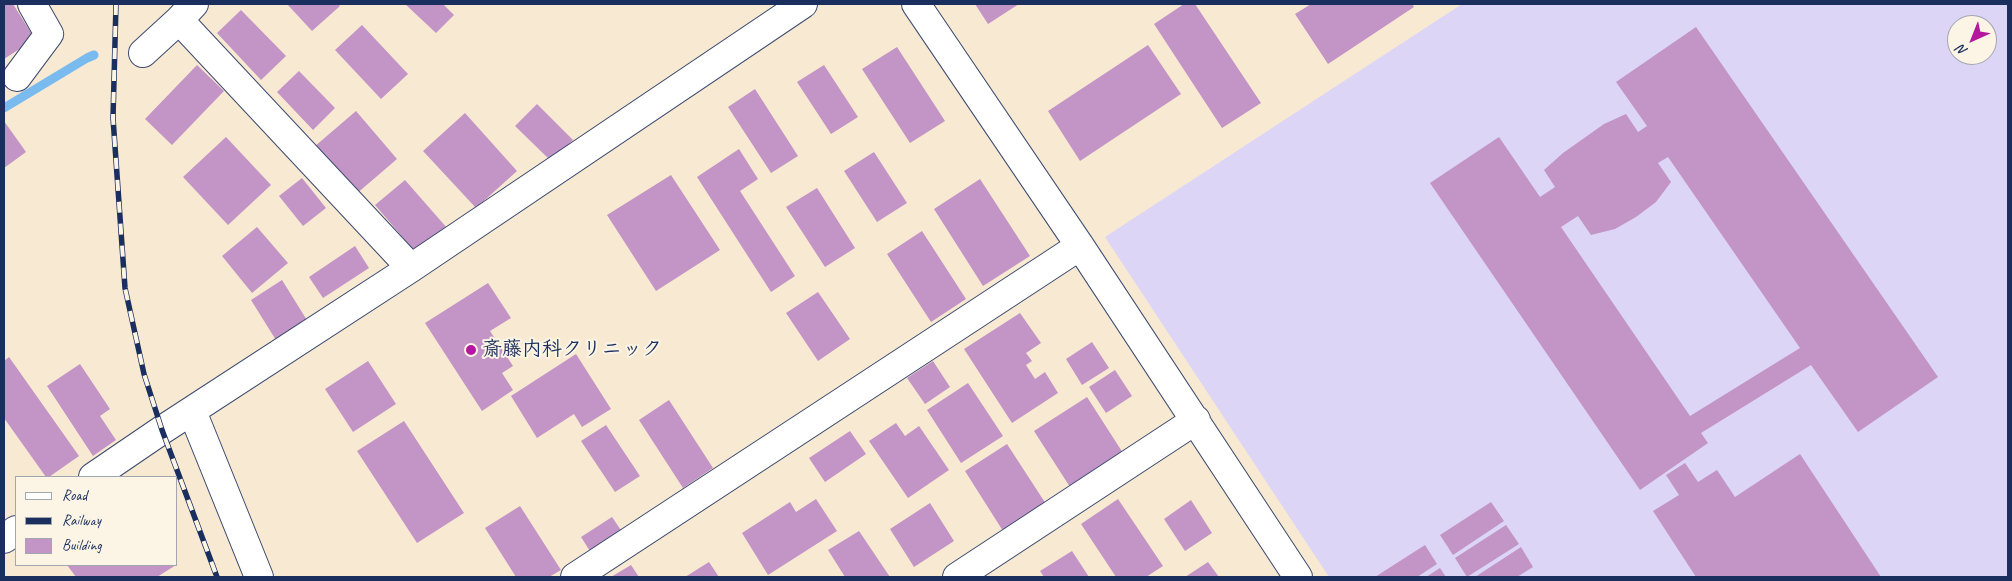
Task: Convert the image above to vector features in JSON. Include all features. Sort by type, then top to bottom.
[{"type":"street","points":[[17,77],[49,34],[32,4]]},
{"type":"street","points":[[94,476],[411,268],[803,4]]},
{"type":"street","points":[[916,4],[1080,246],[1298,577]]},
{"type":"street","points":[[143,53],[187,12],[411,268]]},
{"type":"street","points":[[576,577],[1080,246]]},
{"type":"street","points":[[192,411],[259,577]]},
{"type":"street","points":[[957,577],[1196,420]]},
{"type":"street","points":[[4,539],[15,531]]},
{"type":"shaded area","points":[[1462,4],[2008,4],[2008,577],[1329,577],[1105,237]]},
{"type":"building","points":[[4,4],[13,4],[35,39],[4,59]]},
{"type":"building","points":[[287,4],[338,4],[340,6],[312,31]]},
{"type":"building","points":[[405,4],[443,4],[454,15],[436,33]]},
{"type":"building","points":[[975,4],[1019,4],[988,24]]},
{"type":"building","points":[[1184,4],[1195,4],[1261,103],[1222,128],[1154,24]]},
{"type":"building","points":[[1311,4],[1412,4],[1414,7],[1328,64],[1295,14]]},
{"type":"building","points":[[241,10],[286,56],[261,80],[217,33]]},
{"type":"building","points":[[362,25],[408,74],[381,99],[335,50]]},
{"type":"building","points":[[1696,27],[1938,377],[1858,432],[1811,365],[1701,433],[1708,443],[1640,490],[1430,183],[1499,137],[1540,197],[1555,187],[1544,170],[1563,153],[1604,124],[1626,114],[1638,132],[1647,126],[1616,82]],"holes":[[[1668,157],[1800,348],[1690,416],[1561,227],[1578,216],[1591,235],[1615,229],[1636,217],[1656,202],[1671,182],[1658,163]]]},
{"type":"building","points":[[1148,45],[1181,94],[1080,161],[1048,111]]},
{"type":"building","points":[[897,47],[945,121],[910,143],[862,69]]},
{"type":"building","points":[[197,65],[224,91],[172,145],[145,119]]},
{"type":"building","points":[[824,65],[858,117],[831,134],[797,82]]},
{"type":"building","points":[[299,71],[335,108],[313,130],[277,92]]},
{"type":"building","points":[[755,89],[798,156],[771,173],[728,107]]},
{"type":"building","points":[[537,104],[573,140],[551,161],[515,126]]},
{"type":"building","points":[[356,111],[397,159],[355,195],[314,147]]},
{"type":"building","points":[[465,113],[517,171],[476,208],[423,151]]},
{"type":"building","points":[[4,121],[26,152],[4,168]]},
{"type":"building","points":[[226,137],[271,185],[228,225],[183,177]]},
{"type":"building","points":[[739,149],[758,179],[740,191],[795,276],[771,292],[697,177]]},
{"type":"building","points":[[874,152],[907,203],[877,222],[844,171]]},
{"type":"building","points":[[671,175],[720,250],[656,291],[607,215]]},
{"type":"building","points":[[302,178],[326,208],[303,226],[279,196]]},
{"type":"building","points":[[980,179],[1030,256],[983,286],[934,209]]},
{"type":"building","points":[[405,180],[447,228],[417,254],[375,205]]},
{"type":"building","points":[[817,188],[855,248],[825,267],[786,207]]},
{"type":"building","points":[[257,227],[288,263],[252,293],[222,256]]},
{"type":"building","points":[[922,231],[966,299],[931,322],[887,254]]},
{"type":"building","points":[[355,246],[369,268],[323,298],[309,277]]},
{"type":"building","points":[[282,280],[310,325],[279,345],[251,300]]},
{"type":"building","points":[[488,283],[511,318],[490,331],[513,366],[502,373],[513,390],[482,411],[425,323]]},
{"type":"building","points":[[818,292],[850,339],[818,361],[786,313]]},
{"type":"building","points":[[1020,313],[1041,343],[1026,353],[1032,361],[1026,365],[1035,379],[1045,372],[1058,393],[1012,423],[964,349]]},
{"type":"building","points":[[1092,342],[1109,368],[1082,385],[1066,359]]},
{"type":"building","points":[[576,354],[611,409],[582,427],[574,414],[537,438],[511,396]]},
{"type":"building","points":[[9,357],[79,456],[50,476],[45,476],[4,418],[4,361]]},
{"type":"building","points":[[368,361],[396,404],[353,432],[325,389]]},
{"type":"building","points":[[933,361],[950,387],[925,404],[907,378]]},
{"type":"building","points":[[80,364],[110,409],[100,416],[116,440],[93,456],[47,386]]},
{"type":"building","points":[[1115,370],[1132,396],[1106,413],[1089,387]]},
{"type":"building","points":[[968,383],[1003,436],[961,463],[927,410]]},
{"type":"building","points":[[1087,397],[1123,453],[1070,487],[1034,431]]},
{"type":"building","points":[[669,400],[713,468],[683,488],[639,420]]},
{"type":"building","points":[[404,421],[464,513],[417,543],[357,451]]},
{"type":"building","points":[[896,423],[905,436],[919,426],[949,470],[908,498],[869,441]]},
{"type":"building","points":[[606,425],[640,476],[615,492],[581,441]]},
{"type":"building","points":[[850,431],[866,454],[825,482],[809,458]]},
{"type":"building","points":[[1007,444],[1046,504],[1003,531],[965,471]]},
{"type":"building","points":[[1800,454],[1881,577],[1696,577],[1653,511],[1679,495],[1666,475],[1685,463],[1698,482],[1717,470],[1735,497]]},
{"type":"building","points":[[816,499],[837,531],[768,575],[742,533],[790,502],[796,512]]},
{"type":"building","points":[[1118,499],[1163,566],[1146,577],[1116,577],[1081,524]]},
{"type":"building","points":[[1191,500],[1212,533],[1185,551],[1164,519]]},
{"type":"building","points":[[1491,502],[1504,521],[1453,555],[1440,535]]},
{"type":"building","points":[[930,503],[954,541],[914,567],[890,529]]},
{"type":"building","points":[[520,506],[561,570],[549,577],[516,577],[485,528]]},
{"type":"building","points":[[612,517],[627,539],[595,559],[581,537]]},
{"type":"building","points":[[1506,525],[1519,544],[1467,577],[1455,558]]},
{"type":"building","points":[[859,531],[890,577],[845,577],[828,550]]},
{"type":"building","points":[[1425,545],[1437,564],[1417,577],[1375,577]]},
{"type":"building","points":[[1521,547],[1533,567],[1517,577],[1475,577]]},
{"type":"building","points":[[1072,551],[1089,577],[1044,577],[1040,571]]},
{"type":"building","points":[[709,562],[719,577],[685,577]]},
{"type":"building","points":[[1208,562],[1219,577],[1185,577]]},
{"type":"building","points":[[631,565],[639,577],[611,577]]},
{"type":"building","points":[[68,566],[174,566],[157,577],[76,577]]},
{"type":"building","points":[[1440,568],[1446,577],[1426,577]]},
{"type":"waterway","points":[[4,108],[94,55]]},
{"type":"railway","points":[[116,4],[113,118],[125,288],[144,374],[162,430],[217,577]]},
{"type":"place","name":"斎藤内科クリニック","points":[[471,350]]}]
